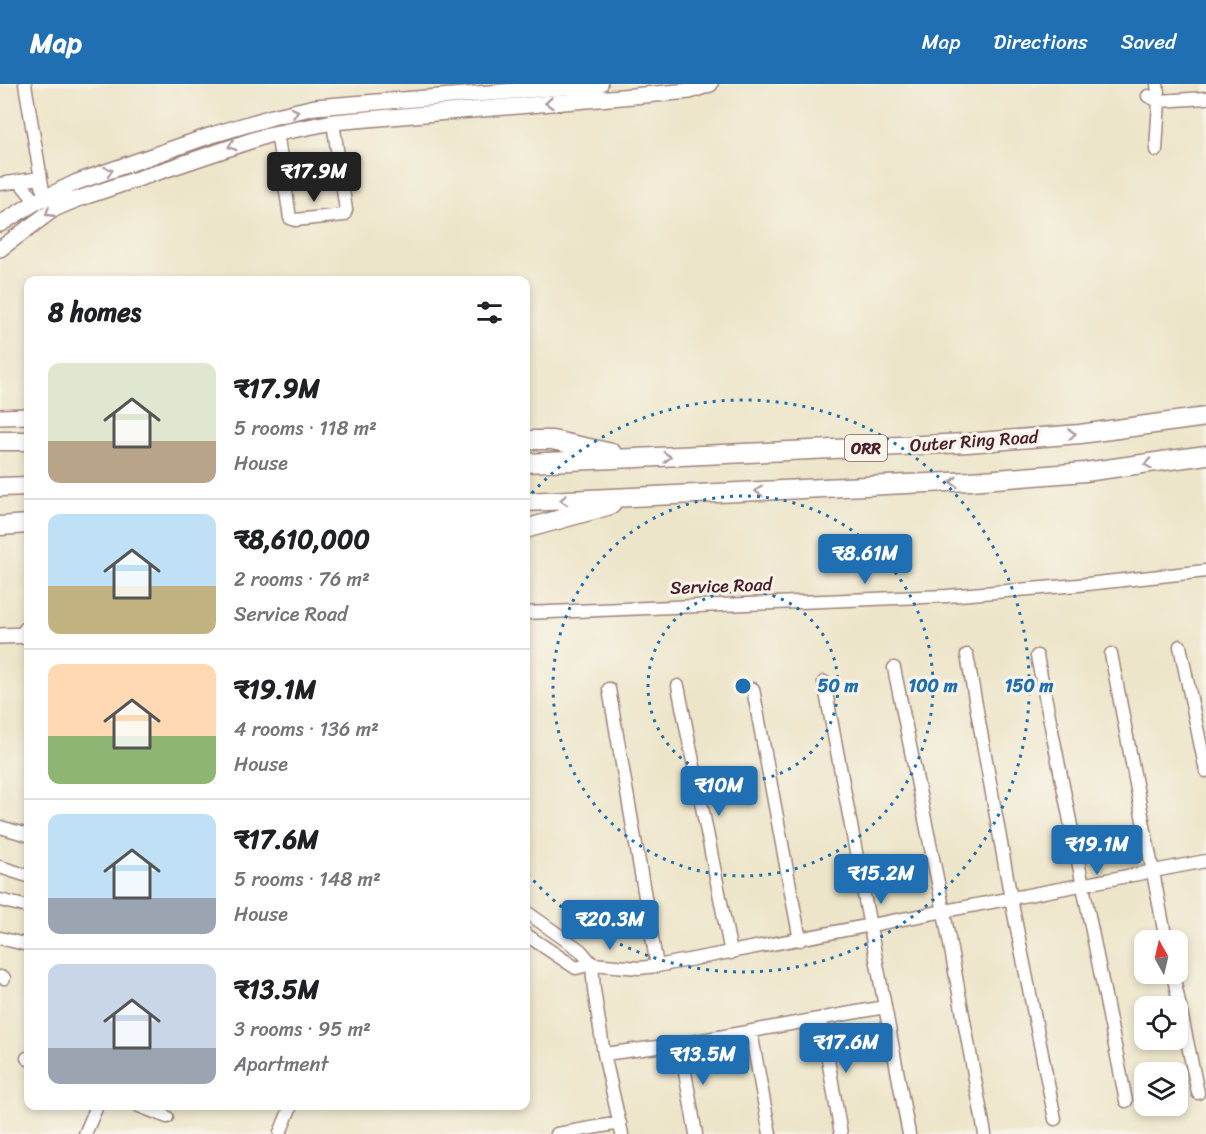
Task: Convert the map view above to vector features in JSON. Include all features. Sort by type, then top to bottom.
[{"type":"highway","name":"Outer Ring Road","points":[[530,463],[1024,439],[1206,417]]},
{"type":"highway","points":[[530,440],[552,440],[637,458]]},
{"type":"highway","points":[[0,441],[24,441]]},
{"type":"highway","name":"ORR","points":[[530,502],[1027,477],[1131,467],[1206,455]]},
{"type":"highway","points":[[0,487],[24,486]]},
{"type":"highway","points":[[530,528],[642,497]]},
{"type":"highway","points":[[0,526],[24,524]]},
{"type":"main road","points":[[0,224],[40,200],[77,182],[212,135],[272,117],[315,107],[534,87],[600,84]]},
{"type":"main road","points":[[0,249],[49,212],[75,200],[161,169],[277,132],[333,122],[678,93],[710,84]]},
{"type":"main road","points":[[0,417],[24,416]]},
{"type":"main road","points":[[0,636],[24,633]]},
{"type":"street","points":[[25,84],[40,178],[40,200]]},
{"type":"street","points":[[1156,150],[1153,98],[1157,84]]},
{"type":"street","points":[[1153,98],[1206,98]]},
{"type":"street","points":[[277,132],[290,218],[295,220],[344,215],[346,210],[333,122]]},
{"type":"street","points":[[0,184],[40,178]]},
{"type":"street","points":[[19,181],[40,200]]},
{"type":"street","name":"Service Road","points":[[530,613],[947,596],[1206,571]]},
{"type":"street","points":[[1180,646],[1206,771]]},
{"type":"street","points":[[1111,654],[1164,930]]},
{"type":"street","points":[[967,655],[1011,899],[1055,1119]]},
{"type":"street","points":[[1037,656],[1126,1101]]},
{"type":"street","points":[[894,668],[944,912],[985,1134]]},
{"type":"street","points":[[824,682],[909,1134]]},
{"type":"street","points":[[678,686],[731,953]]},
{"type":"street","points":[[609,688],[657,966]]},
{"type":"street","points":[[753,689],[800,940]]},
{"type":"street","points":[[0,827],[24,834]]},
{"type":"street","points":[[530,937],[576,968],[592,964],[639,968],[657,966],[1206,861]]},
{"type":"street","points":[[0,867],[24,875]]},
{"type":"street","points":[[0,900],[24,906]]},
{"type":"street","points":[[530,915],[580,950],[592,964],[604,1054],[621,1129],[557,1134]]},
{"type":"street","points":[[0,938],[24,944]]},
{"type":"street","points":[[1175,984],[1198,1093]]},
{"type":"street","points":[[604,1054],[680,1044],[885,1007]]},
{"type":"street","points":[[821,1019],[841,1134]]},
{"type":"street","points":[[751,1032],[770,1134]]},
{"type":"street","points":[[680,1044],[696,1134]]},
{"type":"street","points":[[85,1134],[95,1110]]},
{"type":"street","points":[[149,1110],[167,1117]]},
{"type":"street","points":[[280,1133],[289,1110]]}]
